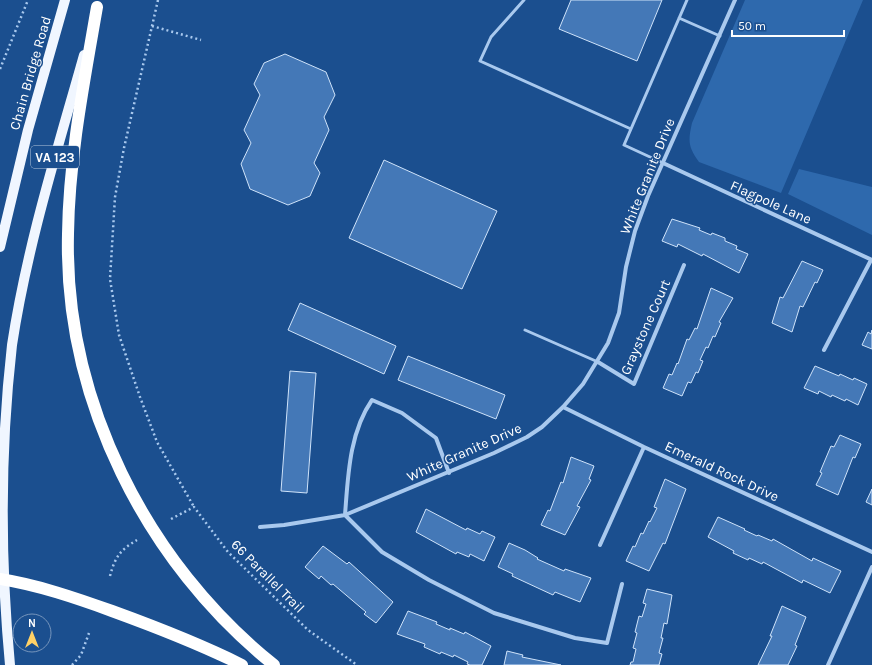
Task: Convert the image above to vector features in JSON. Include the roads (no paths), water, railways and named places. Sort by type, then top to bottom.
[{"type":"highway","points":[[98,4],[75,146],[68,234],[68,274],[72,309],[87,381],[111,449],[139,507],[156,534],[173,559],[214,607],[246,641],[274,665]]},
{"type":"highway","points":[[2,579],[30,585],[98,606],[198,644],[242,665]]},
{"type":"main road","name":"Chain Bridge Road","points":[[0,248],[28,130],[65,0]]},
{"type":"main road","name":"VA 123","points":[[10,665],[2,579],[1,507],[3,448],[9,369],[18,309],[38,218],[98,4]]},
{"type":"street","name":"White Granite Drive","points":[[260,527],[284,525],[345,515],[448,473],[527,437],[542,427],[563,407],[598,362],[608,343],[619,313],[626,267],[635,231],[663,163],[735,0]]},
{"type":"street","name":"Flagpole Lane","points":[[663,163],[871,260]]},
{"type":"street","points":[[824,350],[871,260]]},
{"type":"street","name":"Graystone Court","points":[[598,362],[634,384],[684,266]]},
{"type":"street","points":[[448,473],[436,438],[402,413],[372,400],[364,411],[349,460],[345,515],[382,552],[428,580],[494,613],[575,638],[607,643],[622,584]]},
{"type":"street","name":"Emerald Rock Drive","points":[[563,407],[644,447],[872,552]]},
{"type":"street","points":[[600,544],[644,447]]},
{"type":"street","points":[[828,665],[872,567]]},
{"type":"lane","points":[[524,0],[491,37],[480,61],[631,129]]},
{"type":"lane","points":[[663,163],[624,145],[687,0]]},
{"type":"lane","points":[[679,18],[720,36]]},
{"type":"lane","points":[[525,330],[598,362]]}]
